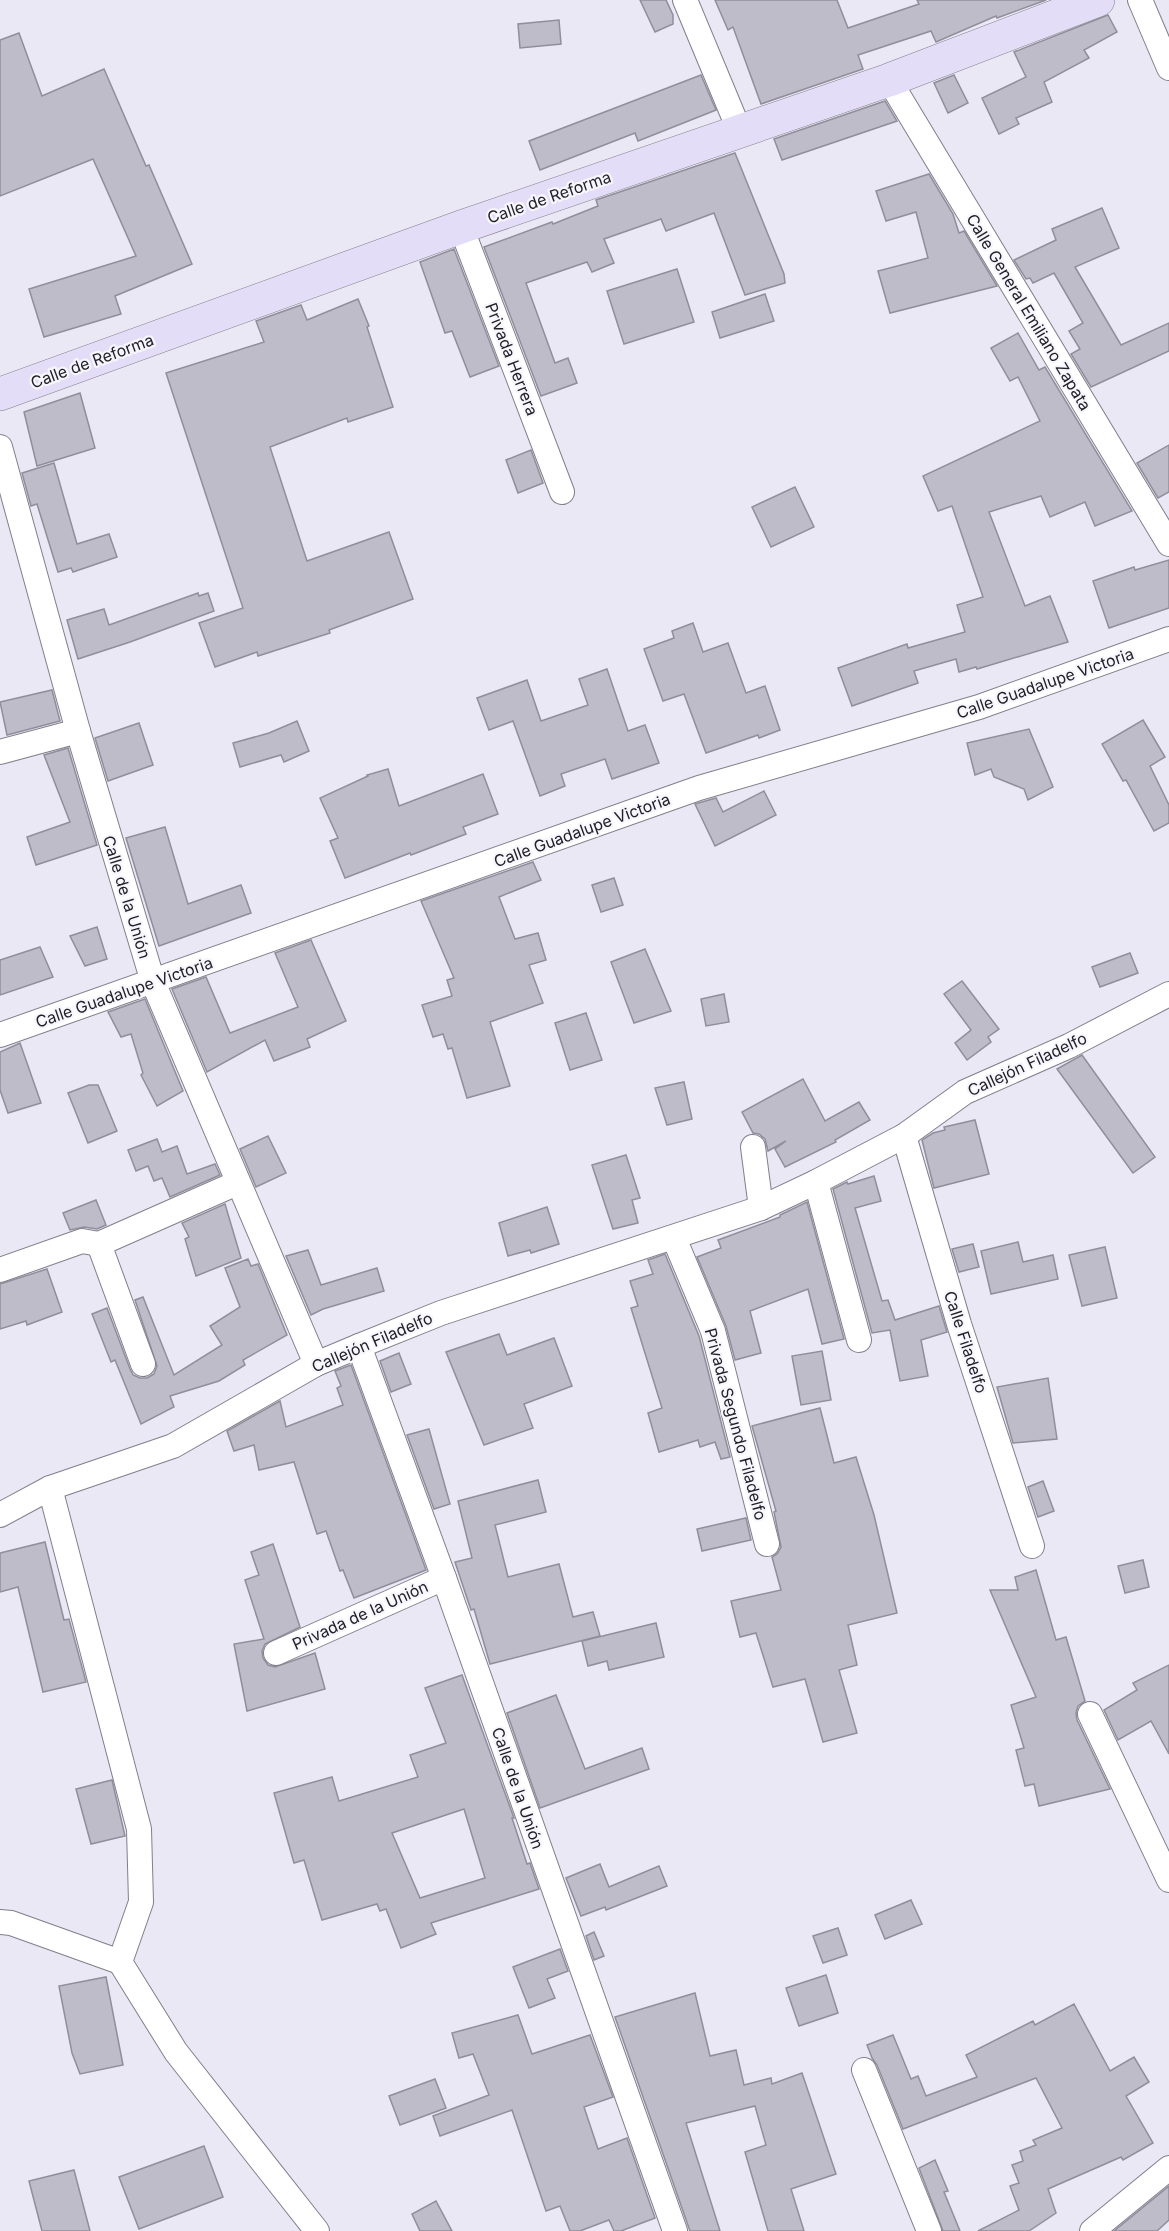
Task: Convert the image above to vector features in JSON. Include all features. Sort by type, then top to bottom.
[{"type":"main road","name":"Calle de Reforma","points":[[0,394],[461,227],[890,80],[1098,0]]},
{"type":"street","points":[[686,0],[740,132]]},
{"type":"street","points":[[1140,0],[1169,68]]},
{"type":"street","name":"Calle General Emiliano Zapata","points":[[890,80],[1169,544]]},
{"type":"street","name":"Privada Herrera","points":[[461,227],[562,492]]},
{"type":"street","name":"Calle de la Unión","points":[[0,447],[78,731],[153,982],[316,1364]]},
{"type":"street","name":"Calle Guadalupe Victoria","points":[[0,1035],[699,788],[979,707],[1169,639]]},
{"type":"street","points":[[0,752],[78,731]]},
{"type":"street","name":"Callejón Filadelfo","points":[[0,1515],[50,1488],[173,1446],[316,1364],[359,1346],[441,1313],[761,1208],[904,1136],[965,1092],[1069,1046],[1169,994]]},
{"type":"street","name":"Calle Filadelfo","points":[[904,1136],[959,1324],[1032,1546]]},
{"type":"street","points":[[753,1147],[761,1208]]},
{"type":"street","points":[[816,1182],[859,1340]]},
{"type":"street","points":[[0,1269],[82,1241],[99,1244],[237,1183]]},
{"type":"street","name":"Privada Segundo Filadelfo","points":[[674,1238],[713,1332],[767,1544]]},
{"type":"street","points":[[99,1244],[143,1364]]},
{"type":"street","name":"Calle de la Unión","points":[[359,1346],[444,1578],[675,2231]]},
{"type":"street","points":[[50,1488],[139,1829],[141,1902],[120,1962]]},
{"type":"street","name":"Privada de la Unión","points":[[276,1653],[444,1578]]},
{"type":"street","points":[[1090,1714],[1169,1880]]},
{"type":"street","points":[[0,1922],[11,1923],[120,1962],[176,2052],[317,2231]]},
{"type":"street","points":[[864,2070],[929,2231]]},
{"type":"street","points":[[1092,2231],[1169,2169]]},
{"type":"building","points":[[640,0],[666,0],[673,15],[673,24],[655,32]]},
{"type":"building","points":[[715,0],[837,0],[848,28],[919,4],[917,0],[1046,0],[997,18],[996,16],[936,42],[931,31],[858,55],[863,69],[761,104],[733,27],[728,30]]},
{"type":"building","points":[[1108,15],[1117,32],[1084,50],[1089,58],[1044,82],[1052,102],[1016,118],[1019,124],[999,134],[982,98],[1026,77],[1014,52]]},
{"type":"building","points":[[559,20],[561,44],[520,48],[518,24]]},
{"type":"building","points":[[19,33],[42,96],[104,69],[192,264],[115,296],[121,314],[44,337],[29,289],[136,256],[93,159],[0,196],[0,40]]},
{"type":"building","points":[[701,75],[716,110],[638,141],[635,133],[540,170],[529,141]]},
{"type":"building","points":[[954,75],[968,103],[948,113],[934,83]]},
{"type":"building","points":[[885,101],[897,121],[782,160],[774,139]]},
{"type":"building","points":[[735,153],[784,274],[785,283],[745,295],[714,213],[666,231],[661,219],[604,239],[614,263],[592,272],[587,262],[526,283],[555,363],[568,358],[577,383],[541,396],[484,247],[598,206],[596,200]]},
{"type":"building","points":[[929,174],[953,214],[959,233],[964,231],[997,286],[890,313],[878,271],[928,258],[916,212],[886,221],[876,191]]},
{"type":"building","points":[[1102,208],[1119,248],[1075,267],[1121,345],[1169,323],[1169,351],[1091,387],[1071,354],[1080,349],[1069,331],[1083,323],[1054,273],[1033,283],[1030,278],[1026,279],[1014,260],[1056,240],[1052,229]]},
{"type":"building","points":[[454,249],[499,366],[470,377],[452,331],[445,333],[420,262]]},
{"type":"building","points":[[677,269],[694,322],[624,344],[607,291]]},
{"type":"building","points":[[765,294],[774,321],[720,338],[712,312]]},
{"type":"building","points":[[358,299],[369,326],[367,327],[393,407],[348,422],[347,418],[270,447],[307,561],[389,532],[413,599],[329,630],[330,633],[258,656],[257,652],[215,667],[199,623],[243,608],[166,373],[264,342],[256,321],[301,305],[307,320]]},
{"type":"building","points":[[1018,333],[1039,370],[1045,367],[1132,511],[1095,526],[1085,502],[1050,517],[1041,496],[989,512],[1025,606],[1050,596],[1068,642],[977,669],[976,667],[959,672],[956,659],[914,671],[918,683],[852,706],[838,668],[907,644],[908,648],[965,632],[957,605],[983,597],[952,506],[938,511],[923,476],[1040,421],[1018,377],[1010,381],[991,348]]},
{"type":"building","points":[[80,393],[95,448],[37,466],[24,412]]},
{"type":"building","points":[[1169,445],[1169,492],[1158,498],[1137,463]]},
{"type":"building","points":[[531,450],[543,483],[518,493],[506,460]]},
{"type":"building","points":[[54,463],[77,544],[109,534],[117,557],[73,572],[71,568],[58,572],[37,504],[31,506],[22,473]]},
{"type":"building","points":[[795,487],[814,527],[771,547],[752,507]]},
{"type":"building","points":[[1169,560],[1169,608],[1109,628],[1093,581],[1134,567],[1135,570]]},
{"type":"building","points":[[198,593],[199,596],[208,593],[214,611],[78,659],[67,620],[104,609],[109,625]]},
{"type":"building","points":[[693,623],[703,652],[728,643],[746,693],[765,686],[780,730],[706,753],[684,694],[663,701],[644,649],[674,638],[672,631]]},
{"type":"building","points":[[607,669],[628,731],[645,725],[659,763],[612,779],[605,759],[561,774],[565,786],[540,796],[513,721],[489,730],[477,698],[527,680],[541,721],[588,705],[579,679]]},
{"type":"building","points":[[52,690],[60,721],[7,735],[0,702]]},
{"type":"building","points":[[1143,720],[1165,757],[1150,766],[1169,805],[1169,823],[1154,831],[1126,780],[1123,781],[1102,744]]},
{"type":"building","points":[[297,721],[309,751],[284,762],[281,755],[240,767],[233,743],[269,733]]},
{"type":"building","points":[[139,723],[153,765],[108,781],[95,738]]},
{"type":"building","points":[[1029,729],[1053,787],[1028,800],[1024,789],[994,777],[991,769],[975,775],[967,743]]},
{"type":"building","points":[[68,748],[97,845],[36,865],[27,837],[70,822],[44,755]]},
{"type":"building","points":[[388,769],[399,806],[483,774],[498,814],[463,827],[466,834],[345,878],[330,841],[338,838],[320,798],[367,775]]},
{"type":"building","points":[[764,791],[776,815],[715,846],[695,804],[716,798],[723,812]]},
{"type":"building","points":[[165,827],[188,904],[241,885],[251,913],[159,946],[126,838]]},
{"type":"building","points":[[533,862],[541,880],[499,897],[515,939],[538,933],[546,960],[529,965],[543,1003],[490,1022],[510,1086],[467,1098],[452,1048],[448,1049],[443,1034],[433,1037],[422,1005],[452,996],[447,980],[454,978],[421,901]]},
{"type":"building","points":[[614,878],[623,905],[601,912],[592,885]]},
{"type":"building","points":[[97,927],[107,959],[85,966],[70,936]]},
{"type":"building","points":[[311,940],[346,1021],[307,1039],[310,1047],[274,1061],[265,1040],[207,1072],[172,989],[206,977],[230,1033],[298,1007],[275,953]]},
{"type":"building","points":[[40,947],[53,977],[0,995],[0,960]]},
{"type":"building","points":[[645,949],[671,1011],[634,1023],[611,962]]},
{"type":"building","points":[[1130,953],[1138,973],[1100,987],[1092,967]]},
{"type":"building","points":[[962,981],[999,1029],[988,1037],[991,1042],[967,1060],[955,1043],[971,1030],[944,994]]},
{"type":"building","points":[[724,994],[729,1022],[706,1026],[701,999]]},
{"type":"building","points":[[145,999],[183,1091],[157,1106],[141,1075],[143,1073],[131,1034],[121,1037],[108,1012]]},
{"type":"building","points":[[586,1013],[602,1060],[570,1070],[555,1023]]},
{"type":"building","points":[[20,1043],[41,1103],[8,1113],[0,1090],[0,1052]]},
{"type":"building","points":[[1082,1055],[1155,1157],[1133,1173],[1057,1069]]},
{"type":"building","points":[[803,1079],[825,1121],[859,1102],[870,1120],[835,1140],[836,1142],[785,1167],[775,1149],[786,1141],[768,1151],[765,1139],[753,1133],[742,1112]]},
{"type":"building","points":[[684,1082],[692,1119],[667,1125],[655,1088]]},
{"type":"building","points":[[89,1085],[98,1085],[117,1131],[88,1143],[68,1093]]},
{"type":"building","points":[[975,1120],[989,1174],[934,1188],[922,1140],[933,1133],[945,1130],[944,1127]]},
{"type":"building","points":[[268,1136],[286,1173],[256,1187],[240,1149]]},
{"type":"building","points":[[157,1139],[162,1152],[177,1146],[187,1174],[215,1164],[220,1175],[170,1197],[162,1178],[154,1181],[148,1166],[136,1171],[128,1150]]},
{"type":"building","points":[[626,1155],[640,1198],[632,1200],[638,1223],[613,1229],[592,1165]]},
{"type":"building","points":[[874,1176],[881,1201],[855,1208],[882,1301],[888,1300],[895,1320],[939,1306],[947,1332],[921,1340],[928,1376],[900,1381],[890,1330],[872,1333],[833,1189],[847,1182],[848,1184]]},
{"type":"building","points":[[96,1200],[106,1225],[97,1229],[84,1227],[70,1230],[63,1213]]},
{"type":"building","points":[[807,1202],[844,1339],[822,1344],[808,1289],[750,1311],[761,1353],[735,1360],[726,1326],[697,1257],[721,1248],[718,1240],[780,1217]]},
{"type":"building","points":[[225,1204],[241,1258],[196,1276],[185,1239],[189,1237],[182,1223]]},
{"type":"building","points":[[547,1207],[559,1244],[531,1253],[530,1250],[508,1256],[499,1223]]},
{"type":"building","points":[[1018,1242],[1023,1262],[1053,1255],[1058,1279],[991,1294],[981,1251]]},
{"type":"building","points":[[973,1244],[979,1267],[959,1272],[952,1249]]},
{"type":"building","points":[[1105,1247],[1117,1298],[1082,1306],[1069,1255]]},
{"type":"building","points":[[308,1250],[321,1285],[377,1268],[384,1291],[323,1309],[311,1315],[286,1256]]},
{"type":"building","points":[[665,1254],[699,1336],[730,1457],[721,1459],[715,1442],[700,1447],[698,1440],[659,1452],[648,1413],[662,1408],[631,1308],[638,1306],[630,1281],[653,1274],[648,1260]]},
{"type":"building","points":[[248,1259],[251,1266],[258,1264],[287,1335],[243,1360],[245,1365],[219,1381],[170,1396],[174,1407],[141,1424],[115,1360],[111,1362],[92,1314],[107,1308],[133,1375],[147,1378],[154,1374],[157,1366],[135,1300],[143,1297],[174,1375],[222,1345],[210,1326],[240,1307],[225,1268]]},
{"type":"building","points":[[47,1269],[62,1312],[27,1325],[26,1321],[0,1329],[0,1284]]},
{"type":"building","points":[[499,1334],[507,1355],[554,1338],[572,1386],[524,1404],[533,1428],[484,1445],[446,1352]]},
{"type":"building","points":[[822,1351],[831,1400],[801,1405],[792,1356]]},
{"type":"building","points":[[399,1353],[411,1384],[391,1392],[380,1361]]},
{"type":"building","points":[[351,1365],[426,1570],[354,1598],[343,1570],[340,1571],[326,1531],[317,1534],[294,1462],[259,1470],[254,1445],[234,1451],[227,1431],[280,1401],[286,1427],[343,1405],[337,1388],[341,1386],[335,1371]]},
{"type":"building","points":[[1048,1378],[1057,1439],[1013,1443],[997,1387]]},
{"type":"building","points":[[820,1408],[834,1463],[856,1457],[874,1515],[897,1613],[848,1625],[857,1665],[839,1670],[857,1733],[823,1742],[805,1679],[773,1687],[756,1633],[740,1637],[731,1601],[781,1590],[772,1557],[781,1547],[774,1512],[776,1511],[752,1426]]},
{"type":"building","points":[[429,1429],[450,1504],[434,1509],[407,1435]]},
{"type":"building","points":[[538,1480],[546,1512],[495,1525],[508,1577],[559,1564],[573,1617],[593,1612],[600,1636],[490,1664],[474,1609],[471,1610],[455,1562],[472,1558],[458,1501]]},
{"type":"building","points":[[1043,1481],[1054,1511],[1038,1517],[1028,1487]]},
{"type":"building","points":[[746,1518],[751,1540],[702,1551],[697,1529]]},
{"type":"building","points":[[45,1542],[64,1620],[69,1619],[86,1682],[43,1692],[18,1587],[0,1592],[0,1553]]},
{"type":"building","points":[[273,1544],[300,1627],[265,1644],[262,1651],[263,1658],[268,1665],[275,1667],[315,1653],[325,1689],[247,1711],[234,1644],[264,1639],[245,1580],[259,1575],[251,1552]]},
{"type":"building","points":[[1143,1560],[1149,1587],[1125,1593],[1118,1566]]},
{"type":"building","points":[[1036,1570],[1056,1640],[1066,1637],[1085,1701],[1078,1706],[1077,1720],[1110,1789],[1039,1806],[1034,1784],[1025,1786],[1016,1750],[1024,1748],[1011,1705],[1036,1697],[990,1590],[1018,1590],[1015,1577]]},
{"type":"building","points":[[656,1623],[664,1657],[609,1670],[607,1661],[588,1666],[582,1641]]},
{"type":"building","points":[[1169,1665],[1169,1754],[1151,1721],[1118,1740],[1104,1710],[1137,1690],[1133,1683]]},
{"type":"building","points":[[462,1675],[514,1818],[512,1818],[527,1864],[530,1863],[539,1889],[431,1923],[436,1934],[401,1948],[386,1909],[380,1911],[377,1904],[322,1920],[304,1860],[294,1863],[274,1793],[332,1777],[339,1801],[418,1777],[410,1755],[446,1743],[425,1688]],"holes":[[[464,1809],[485,1878],[420,1898],[392,1833]]]},
{"type":"building","points":[[556,1695],[585,1769],[642,1748],[649,1769],[540,1808],[507,1713]]},
{"type":"building","points":[[112,1780],[125,1836],[91,1844],[76,1789]]},
{"type":"building","points":[[600,1864],[609,1887],[659,1866],[667,1886],[606,1910],[605,1907],[581,1916],[566,1878]]},
{"type":"building","points":[[911,1900],[922,1924],[885,1939],[875,1915]]},
{"type":"building","points":[[838,1928],[847,1955],[823,1963],[813,1936]]},
{"type":"building","points":[[594,1932],[604,1956],[594,1960],[586,1936]]},
{"type":"building","points":[[560,1949],[568,1971],[547,1979],[555,1998],[529,2008],[513,1967]]},
{"type":"building","points":[[826,1975],[838,2013],[799,2026],[786,1988]]},
{"type":"building","points":[[106,1977],[123,2065],[80,2074],[72,2053],[59,1986]]},
{"type":"building","points":[[695,1993],[710,2056],[736,2050],[744,2085],[771,2078],[772,2084],[802,2073],[836,2174],[791,2189],[804,2231],[768,2231],[745,2152],[766,2145],[755,2106],[686,2123],[720,2231],[690,2231],[615,2017]]},
{"type":"building","points":[[1074,2004],[1110,2071],[1134,2057],[1149,2082],[1126,2096],[1153,2143],[1123,2160],[1121,2157],[1048,2189],[1056,2213],[1029,2231],[978,2231],[1019,2210],[1010,2186],[1019,2183],[1012,2165],[1023,2161],[1020,2151],[1036,2145],[1033,2140],[1062,2128],[1036,2078],[903,2129],[867,2045],[893,2035],[911,2079],[918,2076],[926,2096],[977,2077],[966,2055],[1033,2021],[1035,2025]]},
{"type":"building","points":[[518,2015],[532,2054],[590,2035],[613,2097],[584,2107],[598,2149],[627,2138],[655,2218],[621,2231],[614,2231],[609,2220],[580,2231],[570,2231],[560,2206],[546,2211],[512,2110],[440,2136],[433,2116],[489,2095],[473,2054],[459,2058],[452,2033]]},
{"type":"building","points":[[435,2079],[446,2108],[400,2125],[389,2096]]},
{"type":"building","points":[[204,2146],[223,2197],[139,2229],[119,2177]]},
{"type":"building","points":[[935,2160],[948,2191],[944,2192],[960,2231],[943,2231],[919,2168]]},
{"type":"building","points":[[74,2170],[90,2231],[42,2231],[29,2181]]},
{"type":"building","points":[[1169,2186],[1169,2220],[1157,2231],[1114,2231]]},
{"type":"building","points":[[436,2201],[452,2231],[420,2231],[412,2214]]}]
